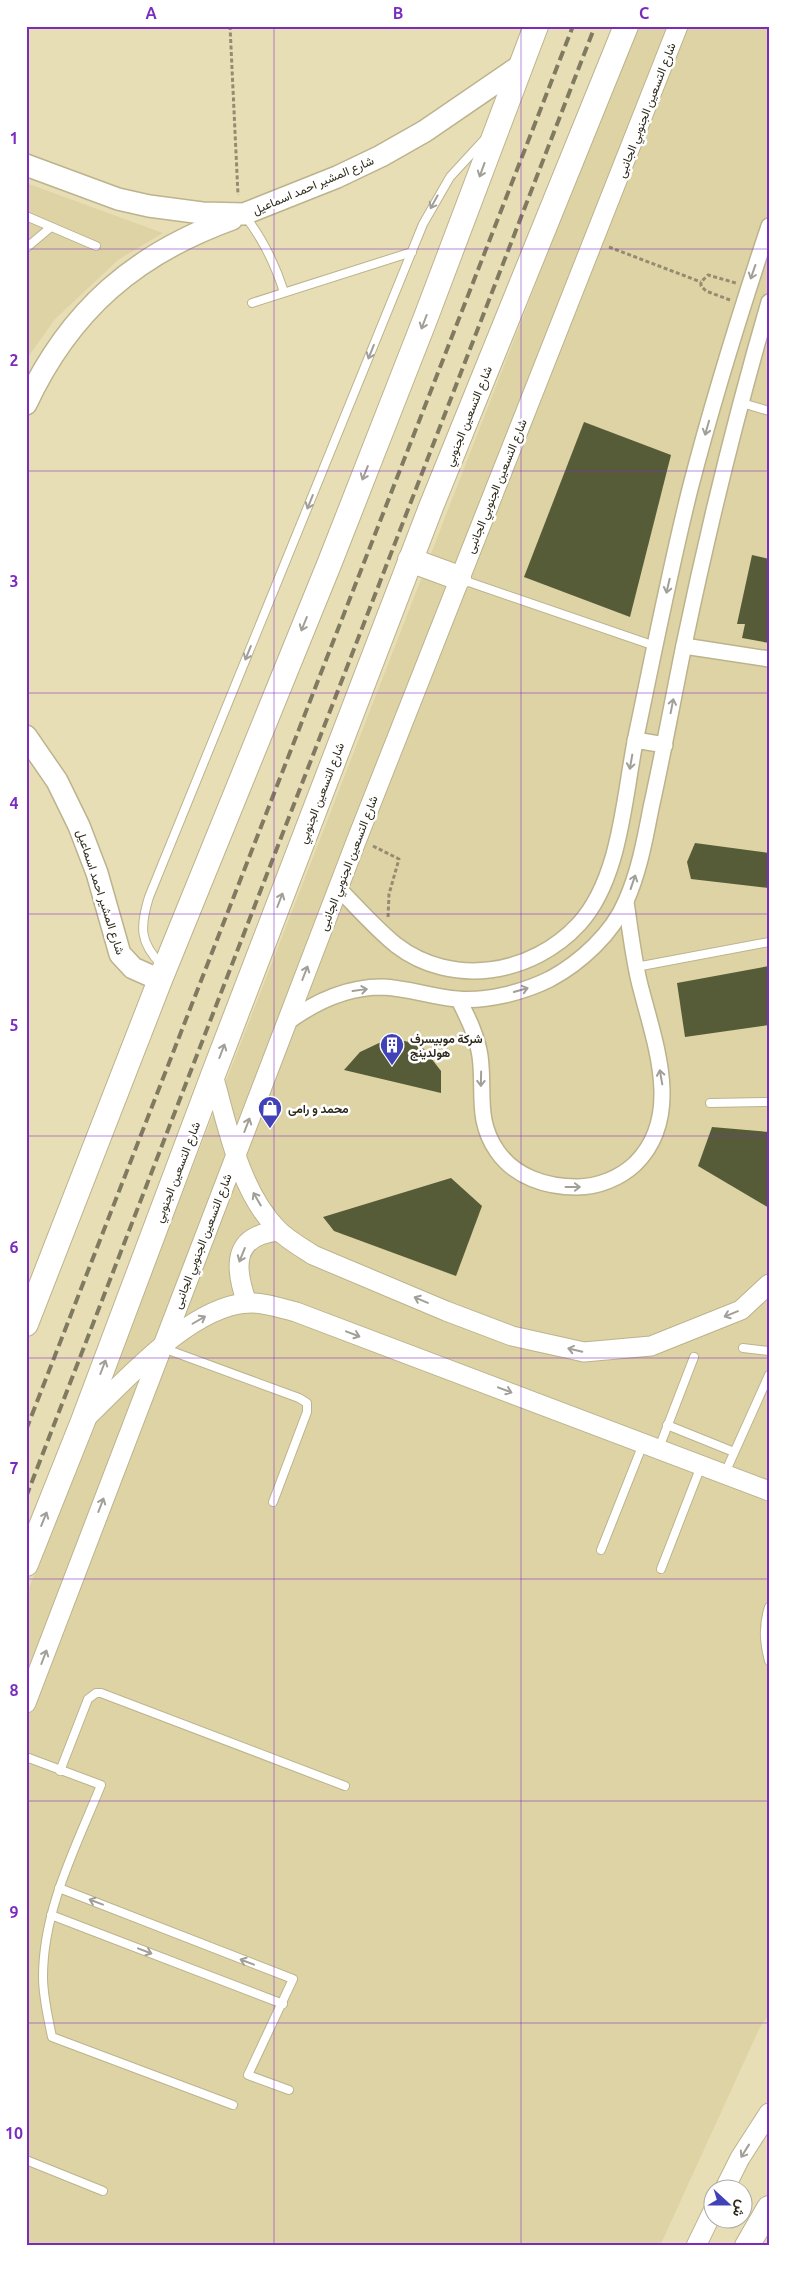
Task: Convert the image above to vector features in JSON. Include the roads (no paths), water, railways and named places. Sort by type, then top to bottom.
[{"type":"main road","points":[[26,1324],[162,974],[334,553],[451,253],[536,26]]},
{"type":"main road","name":"شارع التسعين الجنوبي","points":[[26,1564],[83,1421],[213,1074],[410,560],[626,26]]},
{"type":"main road","name":"شارع المشير احمد اسماعيل","points":[[26,165],[118,198],[178,211],[244,214],[338,177],[381,156],[426,131],[520,66]]},
{"type":"main road","points":[[178,211],[184,216],[188,224],[187,232],[182,239]]},
{"type":"main road","points":[[26,404],[62,340],[92,304],[127,273],[182,239],[244,214]]},
{"type":"main road","points":[[410,560],[459,578]]},
{"type":"main road","name":"شارع المشير احمد اسماعيل","points":[[28,734],[57,781],[79,826],[97,873],[120,954],[133,968],[162,974]]},
{"type":"main road","points":[[747,2246],[769,2208]]},
{"type":"street","name":"شارع التسعين الجنوبي الجانبى","points":[[26,1703],[285,1024],[459,578],[678,26]]},
{"type":"street","points":[[338,888],[397,946],[426,962],[457,971],[490,971],[521,964],[550,948],[579,924],[601,894],[614,858],[635,740],[690,488],[748,287],[769,226]]},
{"type":"street","points":[[285,1024],[307,1008],[331,996],[357,989],[383,987],[459,1000],[482,998],[523,990],[550,978],[573,963],[613,925],[626,902],[645,840],[684,646],[756,345],[769,302]]},
{"type":"street","points":[[733,337],[756,345]]},
{"type":"street","points":[[684,646],[769,659]]},
{"type":"street","points":[[635,740],[665,745]]},
{"type":"street","points":[[459,1000],[478,1043],[482,1070],[481,1096],[484,1120],[496,1150],[506,1162],[517,1171],[541,1182],[568,1187],[595,1185],[620,1175],[640,1158],[654,1138],[661,1117],[663,1090],[636,968],[626,902]]},
{"type":"street","points":[[213,1074],[235,1154],[256,1199],[279,1231],[313,1255],[446,1311],[512,1336],[584,1352],[651,1346],[741,1310],[769,1284]]},
{"type":"street","points":[[247,1303],[237,1270],[240,1254],[250,1241],[264,1232],[279,1231]]},
{"type":"street","points":[[83,1421],[161,1347],[202,1317],[225,1308],[247,1303],[296,1312],[702,1464],[769,1491]]},
{"type":"street","points":[[729,2180],[740,2158],[769,2113]]},
{"type":"street","points":[[696,2246],[704,2230]]},
{"type":"lane","points":[[162,974],[150,954],[143,936],[143,916],[149,897],[429,211],[450,177],[498,124]]},
{"type":"lane","points":[[244,214],[258,232],[268,251],[284,292]]},
{"type":"lane","points":[[26,216],[96,246]]},
{"type":"lane","points":[[26,248],[51,227]]},
{"type":"lane","points":[[252,303],[412,252]]},
{"type":"lane","points":[[742,403],[769,411]]},
{"type":"lane","points":[[459,578],[655,646]]},
{"type":"lane","points":[[636,968],[769,942]]},
{"type":"lane","points":[[710,1103],[769,1102]]},
{"type":"lane","points":[[161,1347],[299,1398],[307,1404],[307,1412],[273,1502]]},
{"type":"lane","points":[[743,1348],[769,1351]]},
{"type":"lane","points":[[601,1550],[651,1445],[667,1425],[694,1358]]},
{"type":"lane","points":[[725,1473],[769,1375]]},
{"type":"lane","points":[[667,1425],[734,1452]]},
{"type":"lane","points":[[661,1569],[702,1464]]},
{"type":"lane","points":[[769,1607],[765,1619],[764,1642],[769,1661]]},
{"type":"lane","points":[[60,1771],[88,1699],[96,1693],[101,1693],[345,1786]]},
{"type":"lane","points":[[26,1757],[101,1785],[50,1915],[44,1949],[43,1979],[52,2037],[233,2105]]},
{"type":"lane","points":[[59,1888],[293,1979],[283,2004],[248,2075],[289,2090]]},
{"type":"lane","points":[[50,1915],[283,2004]]},
{"type":"lane","points":[[26,2160],[103,2191]]},
{"type":"railway","points":[[26,1430],[573,26]]},
{"type":"railway","points":[[26,1497],[595,26]]},
{"type":"place","name":"شركة موبيسرف هولدينج","points":[[392,1066]]},
{"type":"place","name":"محمد و رامى","points":[[270,1129]]}]
